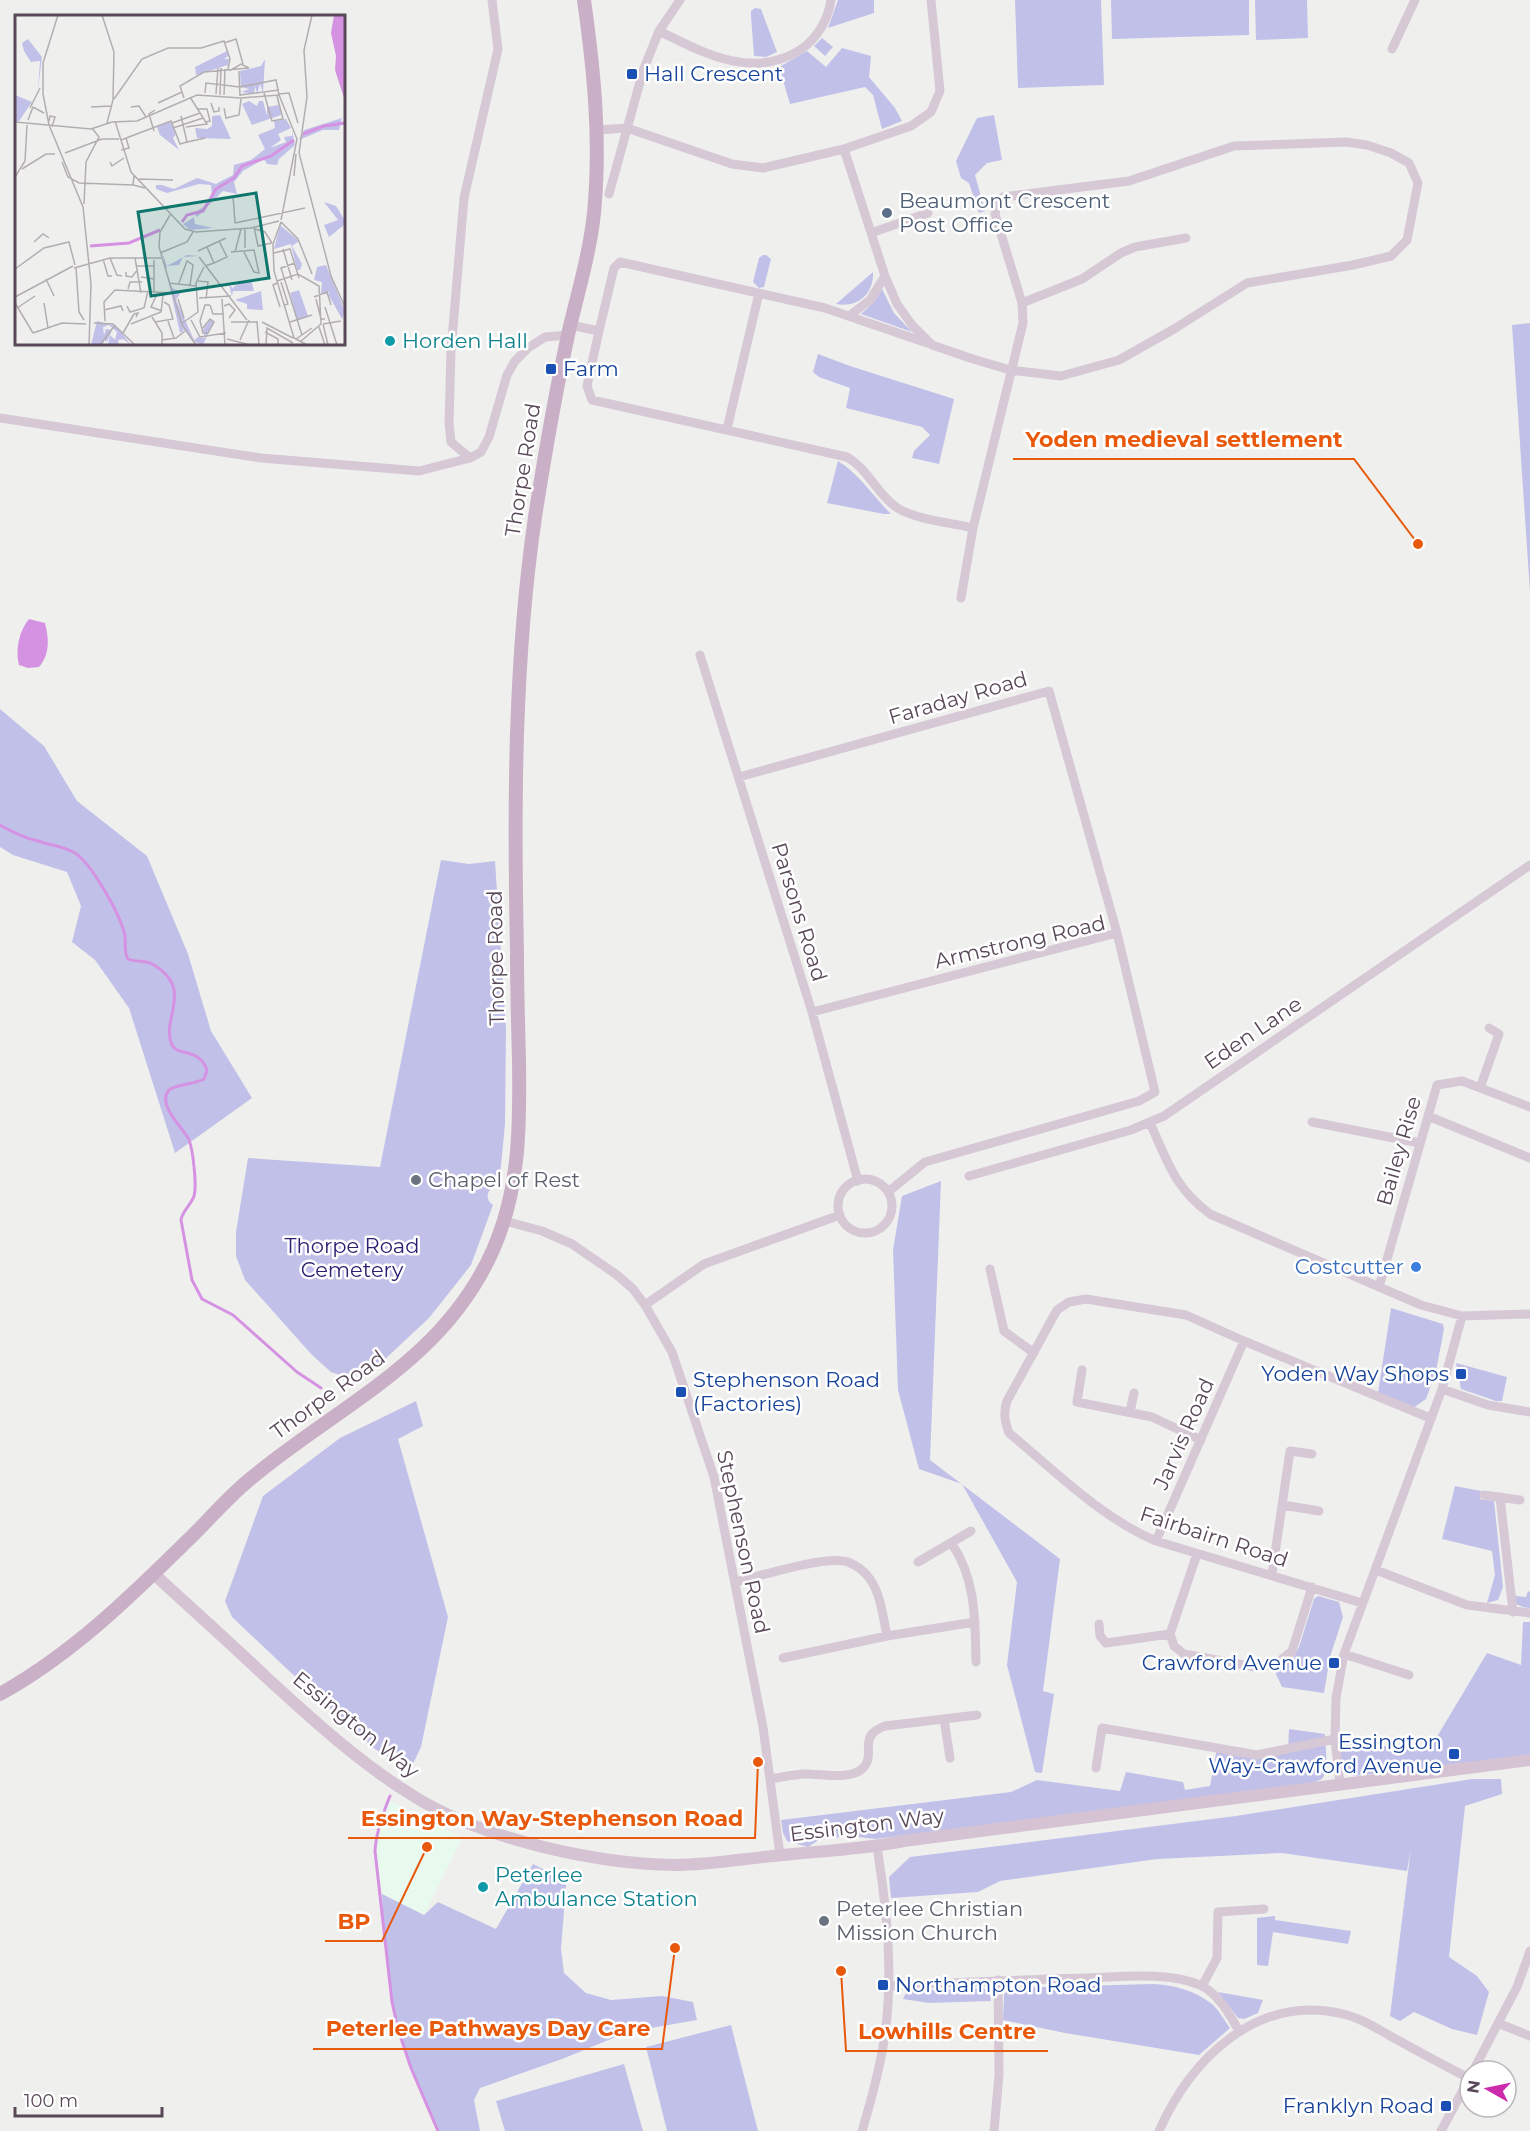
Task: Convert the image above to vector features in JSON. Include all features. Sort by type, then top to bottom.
[{"type":"main road","name":"Thorpe Road","points":[[0,1694],[59,1658],[107,1619],[247,1481],[392,1376],[433,1340],[476,1283],[505,1221],[512,1197],[520,1125],[515,754],[524,608],[535,519],[569,330],[588,251],[594,217],[597,176],[598,130],[584,0]]},
{"type":"street","points":[[470,458],[451,442],[449,423],[451,351],[464,198],[498,49],[492,0]]},
{"type":"street","points":[[609,194],[643,71],[659,31],[680,0]]},
{"type":"street","points":[[659,31],[703,52],[735,62],[765,64],[789,57],[811,43],[828,16],[831,0]]},
{"type":"street","points":[[598,130],[627,128],[732,164],[763,168],[844,149],[911,126],[931,112],[940,91],[931,0]]},
{"type":"street","points":[[1392,49],[1415,0]]},
{"type":"street","points":[[961,598],[973,528],[1010,370],[1023,323],[1022,303],[995,214],[997,204],[1004,197],[1129,181],[1234,146],[1346,142],[1391,153],[1409,163],[1418,183],[1416,201],[1407,240],[1391,256],[1353,265],[1246,283],[1174,329],[1119,360],[1060,376],[1010,370],[825,308],[621,262],[614,268],[587,386],[592,400],[847,458],[857,463],[894,506],[905,513],[973,528]]},
{"type":"street","points":[[844,149],[885,276],[897,304],[912,326],[932,345]]},
{"type":"street","points":[[871,233],[928,213]]},
{"type":"street","points":[[1022,303],[1082,279],[1121,253],[1135,247],[1186,238]]},
{"type":"street","points":[[849,316],[870,300],[885,276]]},
{"type":"street","points":[[727,429],[759,293]]},
{"type":"street","points":[[0,418],[261,458],[419,471],[470,458],[481,452],[489,437],[507,375],[515,361],[528,348],[545,337],[569,330],[599,331]]},
{"type":"street","name":"Parsons Road","points":[[700,655],[812,1012],[858,1181]]},
{"type":"street","name":"Faraday Road","points":[[739,777],[1048,691],[1117,933]]},
{"type":"street","name":"Eden Lane","points":[[969,1176],[1150,1123],[1164,1116],[1530,865]]},
{"type":"street","name":"Armstrong Road","points":[[812,1012],[1117,933],[1155,1092],[1139,1101],[925,1162],[888,1192]]},
{"type":"street","points":[[1480,1088],[1499,1034],[1489,1028]]},
{"type":"street","name":"Bailey Rise","points":[[1379,1287],[1437,1085],[1462,1081],[1530,1107]]},
{"type":"street","points":[[1428,1116],[1530,1158]]},
{"type":"street","points":[[1312,1122],[1420,1143]]},
{"type":"street","points":[[1150,1123],[1182,1189],[1210,1214],[1421,1305],[1462,1316],[1530,1314]]},
{"type":"street","points":[[872,1180],[881,1185],[888,1192],[892,1204],[891,1214],[886,1223],[873,1232],[861,1233],[852,1230],[844,1223],[840,1215],[840,1197],[845,1189],[858,1181],[872,1180]]},
{"type":"street","points":[[645,1305],[704,1264],[840,1215]]},
{"type":"street","name":"Stephenson Road","points":[[505,1221],[542,1231],[572,1244],[617,1275],[633,1289],[645,1305],[672,1352],[714,1477],[761,1717],[780,1855]]},
{"type":"street","points":[[990,1269],[1004,1332],[1034,1353]]},
{"type":"street","name":"Fairbairn Road","points":[[1362,1603],[1272,1574],[1155,1541],[1131,1530],[1109,1516],[1009,1433],[1004,1410],[1007,1401],[1057,1310],[1069,1302],[1086,1299],[1186,1315],[1430,1418]]},
{"type":"street","points":[[1340,1784],[1335,1739],[1335,1698],[1344,1654],[1442,1389],[1462,1316]]},
{"type":"street","name":"Jarvis Road","points":[[1155,1541],[1244,1341]]},
{"type":"street","points":[[1082,1370],[1077,1402],[1152,1417],[1201,1440]]},
{"type":"street","points":[[1442,1389],[1488,1405],[1530,1412]]},
{"type":"street","points":[[1130,1412],[1134,1393]]},
{"type":"street","points":[[1272,1574],[1290,1451],[1312,1454]]},
{"type":"street","points":[[1484,1495],[1520,1500]]},
{"type":"street","points":[[1500,1497],[1513,1612]]},
{"type":"street","points":[[1282,1505],[1319,1511]]},
{"type":"street","points":[[918,1562],[971,1532]]},
{"type":"street","points":[[952,1544],[961,1556],[971,1586],[975,1622],[975,1662]]},
{"type":"street","points":[[1197,1554],[1170,1634],[1174,1646],[1184,1654],[1255,1667],[1276,1664],[1293,1651],[1312,1587]]},
{"type":"street","points":[[735,1582],[828,1560],[848,1562],[861,1570],[870,1580],[879,1599],[887,1636]]},
{"type":"street","points":[[1376,1570],[1467,1605],[1530,1613]]},
{"type":"street","name":"Essington Way","points":[[154,1574],[316,1722],[378,1773],[417,1798],[462,1820],[533,1844],[622,1862],[675,1865],[877,1847],[904,1841],[1530,1760]]},
{"type":"street","points":[[783,1658],[887,1636],[975,1622]]},
{"type":"street","points":[[1099,1624],[1100,1636],[1106,1643],[1170,1634]]},
{"type":"street","points":[[1344,1654],[1409,1675]]},
{"type":"street","points":[[770,1779],[805,1774],[827,1776],[855,1773],[862,1770],[867,1762],[867,1742],[876,1729],[976,1715]]},
{"type":"street","points":[[944,1719],[950,1758]]},
{"type":"street","points":[[1096,1768],[1102,1728],[1257,1755],[1335,1739]]},
{"type":"street","points":[[862,2131],[876,2082],[884,2039],[889,1986],[884,1900],[877,1847]]},
{"type":"street","points":[[1202,1986],[1217,1958],[1218,1912],[1264,1909]]},
{"type":"street","points":[[1480,2059],[1500,2024],[1530,1951]]},
{"type":"street","points":[[889,1986],[1127,1976],[1170,1978],[1202,1986],[1227,2010],[1239,2031]]},
{"type":"street","points":[[994,2131],[999,2075],[998,1980]]},
{"type":"street","points":[[1158,2131],[1171,2104],[1193,2073],[1223,2041],[1279,2013],[1313,2010],[1344,2014],[1368,2023],[1458,2068]]},
{"type":"street","points":[[1500,2024],[1530,2036]]},
{"type":"street","points":[[1441,2131],[1458,2099]]},
{"type":"shaded area","points":[[29,619],[45,623],[47,652],[39,667],[28,668],[19,665],[17,653],[19,641]]},
{"type":"shaded area","points":[[390,1801],[462,1838],[424,1915],[382,1894],[375,1848]]},
{"type":"green space","points":[[838,0],[874,0],[874,13],[828,28]]},
{"type":"green space","points":[[1015,0],[1101,0],[1104,85],[1018,88]]},
{"type":"green space","points":[[1111,0],[1249,0],[1249,35],[1112,39]]},
{"type":"green space","points":[[1255,0],[1307,0],[1308,38],[1256,40]]},
{"type":"green space","points":[[755,8],[761,9],[777,52],[766,57],[754,56],[751,11]]},
{"type":"green space","points":[[822,38],[833,47],[825,56],[814,46]]},
{"type":"green space","points":[[842,48],[871,56],[869,77],[895,108],[902,121],[882,129],[873,95],[865,87],[790,104],[779,67],[807,51],[826,67]]},
{"type":"green space","points":[[994,115],[1002,160],[987,163],[975,175],[985,211],[979,213],[969,183],[961,178],[956,161],[977,118]]},
{"type":"green space","points":[[763,255],[771,259],[764,287],[759,288],[753,282],[759,258]]},
{"type":"green space","points":[[873,272],[871,287],[863,298],[851,304],[836,304]]},
{"type":"green space","points":[[882,289],[894,313],[912,332],[861,314],[874,302]]},
{"type":"green space","points":[[1530,323],[1530,592],[1512,325]]},
{"type":"green space","points":[[818,354],[954,399],[939,464],[912,458],[914,451],[930,435],[922,427],[846,408],[850,388],[819,377],[813,372]]},
{"type":"green space","points":[[838,461],[859,479],[891,514],[827,503]]},
{"type":"green space","points":[[0,709],[44,746],[77,801],[147,856],[188,954],[211,1031],[252,1098],[175,1153],[129,1008],[95,960],[72,942],[81,906],[67,872],[13,855],[0,847]]},
{"type":"green space","name":"Thorpe Road Cemetery","points":[[441,860],[469,864],[495,861],[506,1029],[505,1124],[499,1186],[492,1188],[488,1193],[488,1200],[493,1205],[471,1265],[429,1318],[383,1361],[358,1374],[346,1377],[331,1372],[312,1355],[245,1280],[236,1256],[236,1232],[248,1158],[380,1167]]},
{"type":"green space","points":[[941,1181],[930,1460],[961,1484],[919,1469],[898,1390],[893,1250],[902,1196]]},
{"type":"green space","points":[[1391,1308],[1443,1324],[1436,1371],[1426,1399],[1413,1408],[1378,1393]]},
{"type":"green space","points":[[1456,1363],[1507,1377],[1502,1401],[1461,1389]]},
{"type":"green space","points":[[416,1401],[423,1426],[398,1439],[448,1617],[421,1747],[410,1770],[375,1749],[287,1669],[232,1617],[225,1601],[263,1496],[340,1438]]},
{"type":"green space","points":[[962,1485],[1060,1559],[1043,1691],[1054,1694],[1042,1773],[1035,1772],[1007,1665],[1017,1582]]},
{"type":"green space","points":[[1455,1486],[1481,1491],[1480,1499],[1494,1501],[1503,1587],[1498,1600],[1487,1603],[1495,1575],[1492,1551],[1442,1539]]},
{"type":"green space","points":[[1528,1591],[1530,1592],[1530,1608],[1516,1604],[1515,1596],[1526,1597]]},
{"type":"green space","points":[[1318,1596],[1339,1602],[1343,1617],[1330,1657],[1324,1693],[1282,1687],[1275,1672],[1293,1658],[1299,1647],[1314,1599]]},
{"type":"green space","points":[[1523,1622],[1530,1622],[1530,1755],[1354,1776],[1346,1770],[1342,1762],[1339,1742],[1429,1750],[1487,1653],[1521,1665]]},
{"type":"green space","points":[[1289,1729],[1325,1734],[1327,1770],[1322,1779],[1312,1783],[875,1839],[850,1836],[819,1840],[808,1847],[787,1841],[783,1833],[781,1820],[1011,1792],[1037,1780],[1120,1791],[1126,1772],[1183,1782],[1185,1790],[1210,1786],[1217,1748],[1288,1753]]},
{"type":"green space","points":[[1472,1779],[1501,1779],[1502,1794],[1465,1806],[1449,1957],[1477,1976],[1489,1992],[1477,2035],[1452,2029],[1414,2012],[1400,2021],[1390,2016],[1411,1848],[1407,1871],[1282,1853],[1157,1859],[1000,1881],[978,1892],[891,1898],[889,1877],[910,1857],[1236,1816]]},
{"type":"green space","points":[[533,1864],[543,1869],[567,1873],[561,1949],[564,1973],[586,1993],[611,2000],[662,1996],[693,2002],[697,2020],[628,2032],[562,2059],[480,2088],[474,2100],[480,2131],[438,2131],[411,2068],[398,2029],[392,2002],[384,1938],[382,1894],[424,1915],[438,1902],[496,1929]]},
{"type":"green space","points":[[1275,1916],[1275,1920],[1351,1931],[1348,1944],[1273,1932],[1268,1966],[1257,1965],[1257,1918]]},
{"type":"green space","points":[[1152,1984],[1176,1987],[1198,1995],[1215,2006],[1230,2028],[1199,2055],[1065,2033],[1003,2020],[1004,1995],[1008,1988]]},
{"type":"green space","points":[[984,1988],[990,1995],[991,2001],[929,2003],[903,1999],[907,1991]]},
{"type":"green space","points":[[1218,1992],[1263,2000],[1258,2013],[1244,2019],[1238,2018]]},
{"type":"green space","points":[[731,2025],[758,2131],[667,2131],[646,2047]]},
{"type":"green space","points":[[624,2064],[643,2131],[505,2131],[496,2101]]},
{"type":"waterway","points":[[0,825],[28,838],[69,850],[80,857],[103,888],[116,913],[124,932],[128,959],[151,963],[166,975],[172,984],[175,994],[169,1035],[172,1045],[179,1051],[199,1058],[207,1070],[204,1079],[171,1088],[166,1096],[168,1109],[189,1140],[193,1159],[194,1196],[181,1220],[192,1280],[202,1299],[233,1315],[297,1372],[321,1388]]},
{"type":"waterway","points":[[390,1796],[378,1830],[375,1851],[392,2002],[411,2068],[438,2131]]},
{"type":"place","name":"Hall Crescent","points":[[632,74]]},
{"type":"place","name":"Beaumont Crescent Post Office","points":[[887,213]]},
{"type":"place","name":"Horden Hall","points":[[390,341]]},
{"type":"place","name":"Farm","points":[[551,369]]},
{"type":"place","name":"Yoden medieval settlement","points":[[1418,544]]},
{"type":"place","name":"Chapel of Rest","points":[[416,1180]]},
{"type":"place","name":"Costcutter","points":[[1416,1267]]},
{"type":"place","name":"Yoden Way Shops","points":[[1461,1374]]},
{"type":"place","name":"Stephenson Road (Factories)","points":[[681,1392]]},
{"type":"place","name":"Crawford Avenue","points":[[1334,1663]]},
{"type":"place","name":"Essington Way-Crawford Avenue","points":[[1454,1754]]},
{"type":"place","name":"Essington Way-Stephenson Road","points":[[758,1762]]},
{"type":"place","name":"BP","points":[[427,1847]]},
{"type":"place","name":"Peterlee Ambulance Station","points":[[483,1887]]},
{"type":"place","name":"Peterlee Christian Mission Church","points":[[824,1921]]},
{"type":"place","name":"Peterlee Pathways Day Care","points":[[675,1948]]},
{"type":"place","name":"Lowhills Centre","points":[[841,1971]]},
{"type":"place","name":"Northampton Road","points":[[883,1985]]},
{"type":"place","name":"Franklyn Road","points":[[1446,2106]]}]
